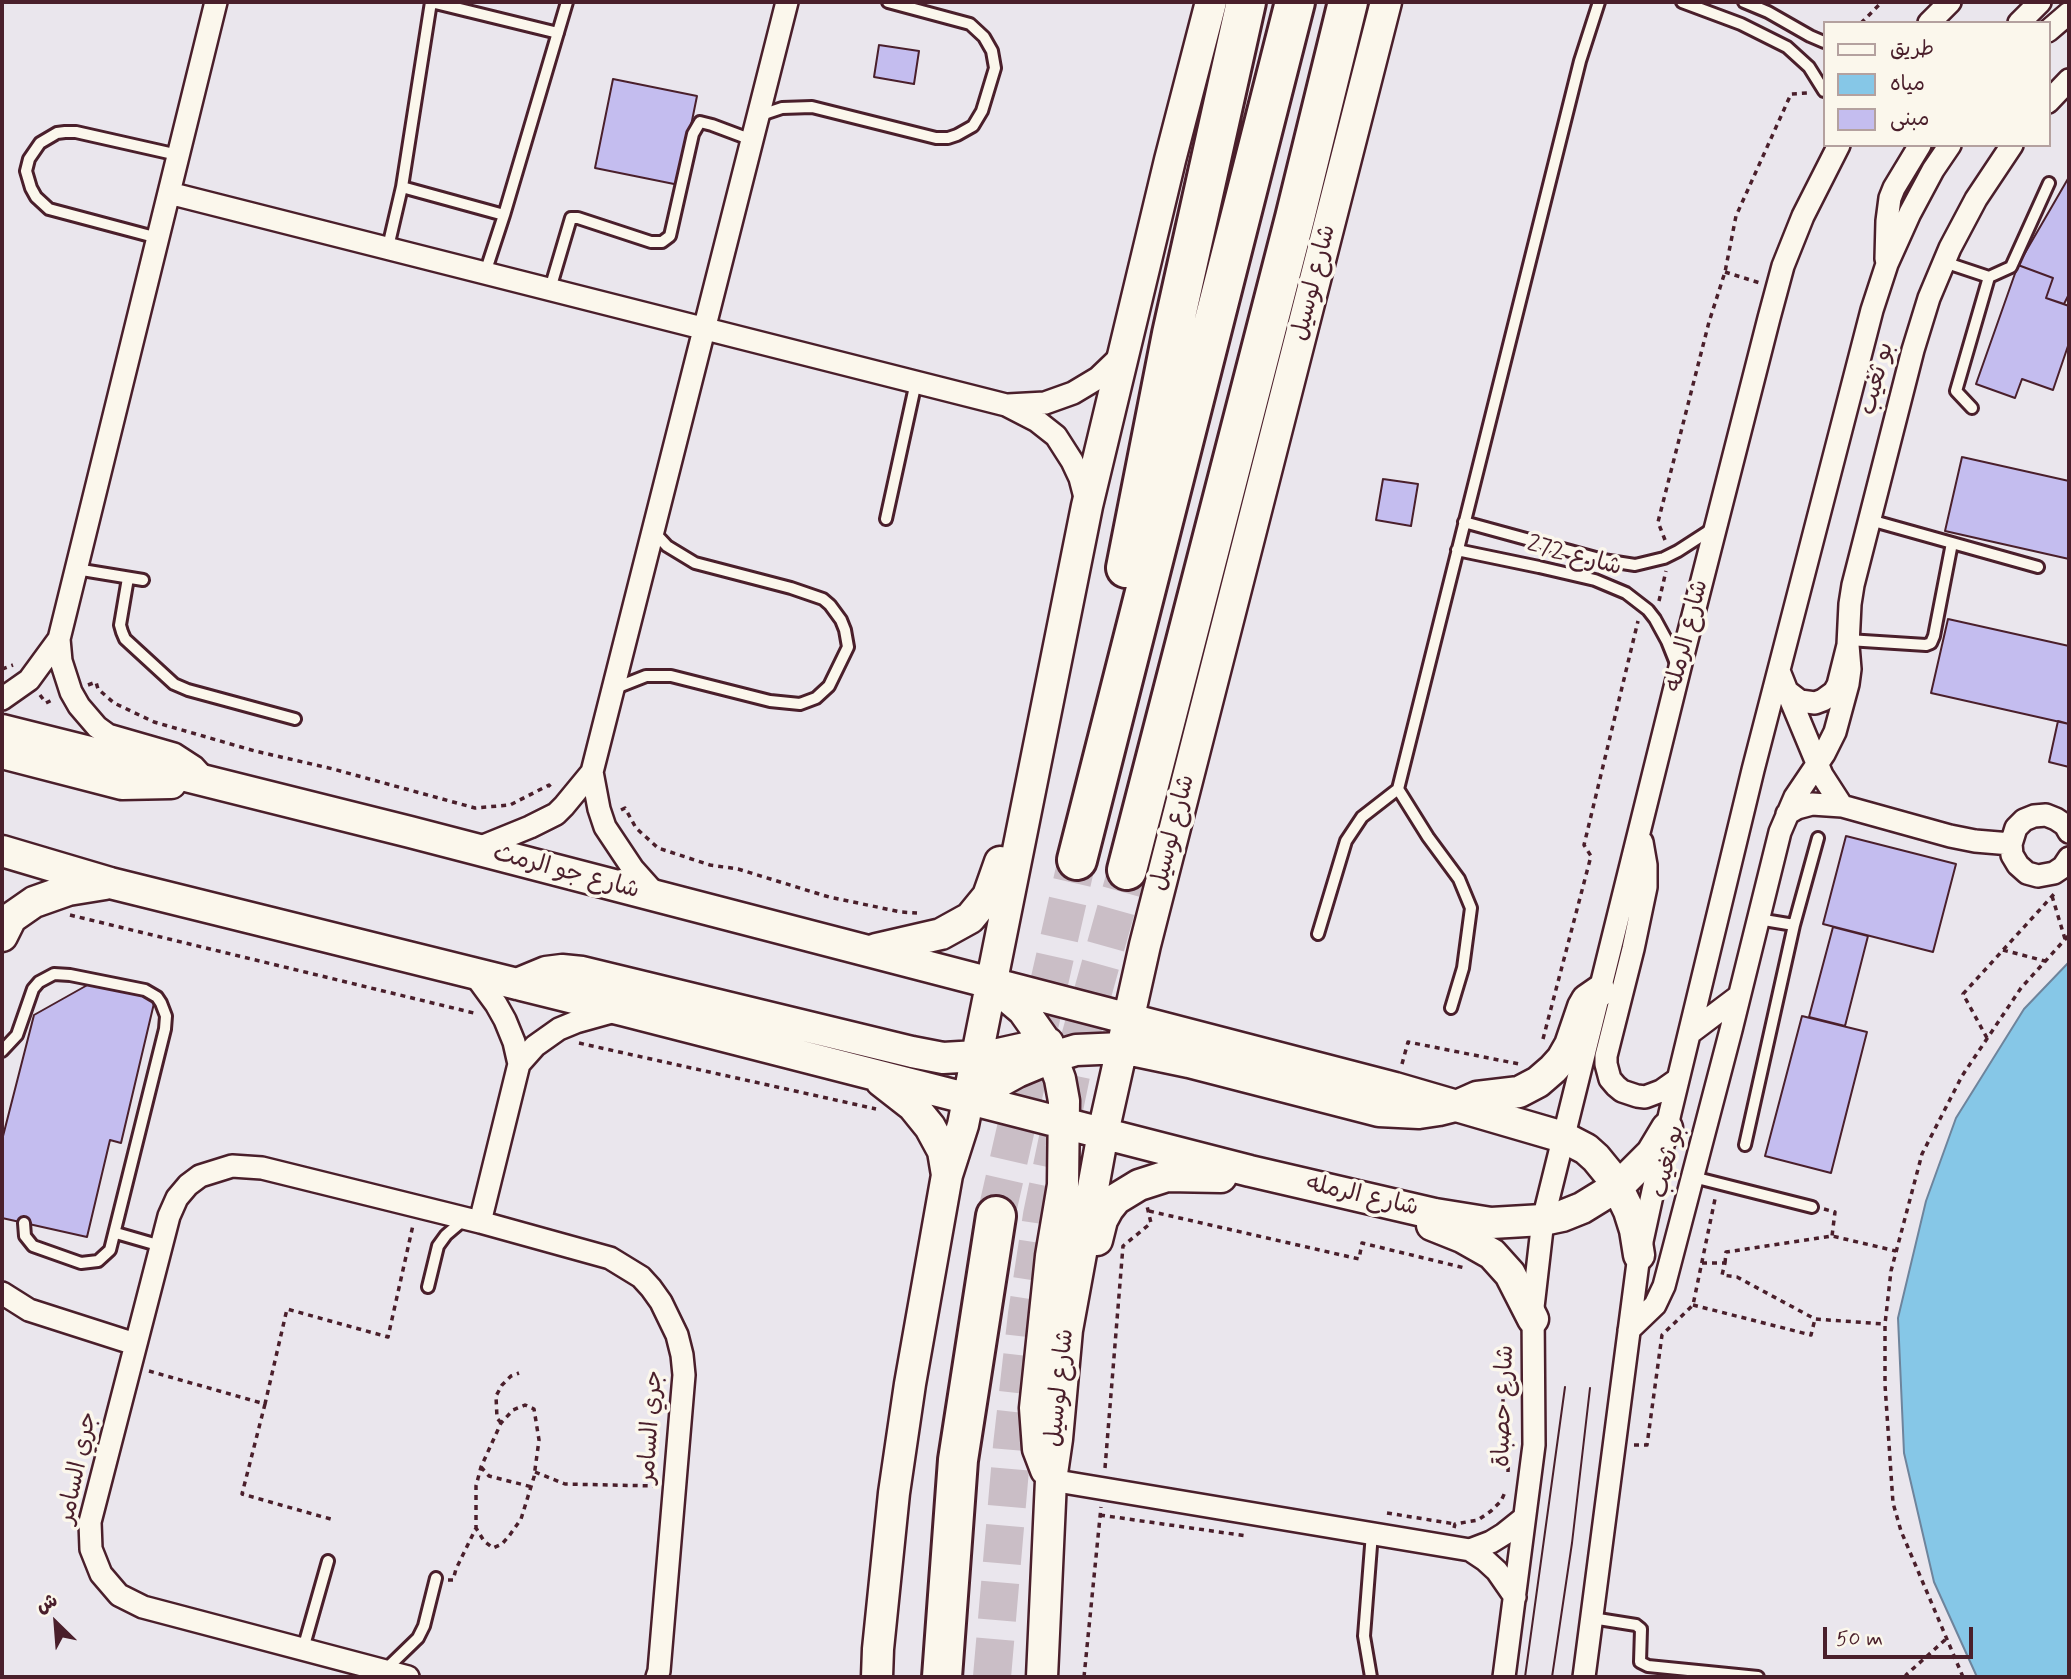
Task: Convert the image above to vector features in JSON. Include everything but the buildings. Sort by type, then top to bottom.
[{"type":"highway","points":[[1121,681],[1121,600],[1142,479],[1246,2]]},
{"type":"highway","points":[[1077,860],[1295,2]]},
{"type":"highway","name":"شارع لوسيل","points":[[1127,870],[1296,218],[1348,2]]},
{"type":"highway","points":[[942,1677],[958,1460],[996,1216]]},
{"type":"main road","points":[[877,1677],[894,1493],[910,1384],[947,1175],[963,1125],[1087,506],[1211,2]]},
{"type":"main road","name":"شارع لوسيل","points":[[1042,1677],[1051,1480],[1072,1301],[1103,1133],[1145,945],[1386,2]]},
{"type":"main road","name":"شارع جو الرمث","points":[[2,730],[476,849],[1128,1019]]},
{"type":"main road","points":[[2,754],[122,785],[206,781]]},
{"type":"main road","points":[[867,951],[941,934],[970,918],[988,896],[1008,839],[1027,805]]},
{"type":"main road","points":[[2,850],[110,883],[1103,1133]]},
{"type":"main road","points":[[2,936],[11,918],[34,902],[68,890],[110,883]]},
{"type":"main road","points":[[517,984],[546,972],[582,972],[943,1058],[1012,1052],[1122,1048],[1189,1062],[1379,1111],[1419,1113],[1459,1105],[1477,1097],[1518,1092],[1532,1086],[1562,1059],[1570,1045],[1583,1007],[1600,990]]},
{"type":"main road","points":[[990,984],[1023,1010],[1050,1050],[1063,1090],[1063,1185],[1051,1256],[1035,1408],[1038,1450],[1051,1480]]},
{"type":"main road","points":[[968,1099],[1050,1050],[1084,1034],[1128,1019],[1459,1105],[1563,1137],[1596,1157],[1618,1187],[1635,1230],[1639,1255]]},
{"type":"main road","points":[[869,1074],[892,1088],[913,1106],[930,1127],[943,1151],[947,1175]]},
{"type":"main road","name":"شارع الرمله","points":[[1103,1133],[1402,1207],[1491,1223],[1543,1220],[1582,1208],[1618,1187],[1652,1153],[1667,1128]]},
{"type":"main road","points":[[1072,1301],[1087,1275],[1102,1220],[1116,1199],[1144,1198],[1167,1176],[1229,1176],[1250,1171]]},
{"type":"main road","points":[[1402,1207],[1423,1222],[1479,1246],[1503,1265],[1533,1319]]},
{"type":"street","points":[[206,781],[194,767],[174,754],[108,735],[97,727],[71,692],[61,661],[59,639],[216,2]]},
{"type":"street","points":[[658,897],[633,869],[605,827],[598,809],[592,772],[787,2]]},
{"type":"street","points":[[1931,21],[1950,2]]},
{"type":"street","points":[[2021,21],[2040,2]]},
{"type":"street","points":[[2050,30],[2069,13]]},
{"type":"street","points":[[2050,100],[2069,79]]},
{"type":"street","name":"شارع الرمله","points":[[1563,1137],[1777,288],[1803,216],[1837,147]]},
{"type":"street","points":[[1887,264],[1886,220],[1891,198],[1894,188],[1919,147]]},
{"type":"street","name":"شارع الرمله","points":[[1639,1255],[1678,1079],[1783,681],[1863,342],[1887,264],[1910,213],[1949,147]]},
{"type":"street","name":"بو ثغيب","points":[[1783,681],[1792,696],[1815,703],[1830,696],[1838,685],[1848,642],[1853,585],[1913,350],[1929,298],[1976,199],[2011,147]]},
{"type":"street","points":[[169,192],[1006,405],[1037,421],[1056,436],[1080,478],[1087,506]]},
{"type":"street","points":[[1006,405],[1045,403],[1073,393],[1097,378],[1123,354]]},
{"type":"street","points":[[2,699],[29,680],[59,639]]},
{"type":"street","name":"بو ثغيب","points":[[1629,1331],[1655,1305],[1664,1286],[1780,832],[1795,797],[1830,744],[1841,714],[1850,669],[1848,642]]},
{"type":"street","points":[[1783,681],[1817,765],[1842,806]]},
{"type":"street","points":[[476,849],[556,814],[592,772]]},
{"type":"street","points":[[1787,814],[1812,804],[1842,806],[1950,836],[2011,845]]},
{"type":"street","points":[[2069,832],[2056,818],[2034,816],[2024,820],[2016,828],[2011,845],[2012,855],[2018,865],[2027,873],[2038,876],[2054,873],[2063,867],[2069,858]]},
{"type":"street","name":"بو ثغيب","points":[[1639,833],[1646,887],[1605,1064],[1610,1079],[1616,1086],[1637,1096],[1645,1097],[1661,1091],[1678,1079]]},
{"type":"street","points":[[474,974],[505,1020],[519,1064]]},
{"type":"street","points":[[1690,1033],[1739,996]]},
{"type":"street","points":[[473,1220],[519,1064],[546,1036],[576,1022],[620,1010]]},
{"type":"street","name":"شارع حصباة","points":[[1504,1677],[1534,1445],[1533,1319],[1543,1220],[1563,1137]]},
{"type":"street","name":"جري السامر","points":[[408,1677],[384,1671],[360,1671],[303,1649],[143,1607],[119,1595],[101,1574],[90,1549],[90,1522],[169,1216],[177,1198],[200,1175],[232,1167],[261,1168],[473,1220],[610,1258],[641,1277],[668,1314],[682,1354],[684,1375],[657,1677]]},
{"type":"street","points":[[1584,1677],[1639,1255]]},
{"type":"street","points":[[2,1293],[29,1310],[135,1344]]},
{"type":"street","points":[[2,1312],[29,1310]]},
{"type":"street","points":[[1051,1480],[1460,1548],[1485,1560],[1497,1571],[1515,1597]]},
{"type":"street","points":[[1460,1548],[1504,1534],[1524,1518]]},
{"type":"lane","points":[[388,247],[402,187],[431,2],[558,33]]},
{"type":"lane","points":[[485,273],[567,2]]},
{"type":"lane","points":[[758,116],[782,108],[812,107],[936,138],[948,138],[973,126],[982,111],[995,68],[992,51],[984,37],[970,24],[888,2]]},
{"type":"lane","points":[[1318,934],[1346,841],[1362,817],[1398,789],[1580,61],[1599,2]]},
{"type":"lane","points":[[1682,2],[1741,24],[1787,47],[1809,67],[1822,88]]},
{"type":"lane","points":[[1744,2],[1822,41]]},
{"type":"lane","points":[[550,289],[571,218],[651,242],[662,242],[670,236],[693,135],[700,122],[752,140]]},
{"type":"lane","points":[[158,238],[48,209],[36,197],[26,171],[29,159],[40,142],[65,132],[76,132],[178,155]]},
{"type":"lane","points":[[1944,262],[1989,278],[2011,267],[2049,183]]},
{"type":"lane","points":[[402,187],[504,215]]},
{"type":"lane","points":[[1972,408],[1956,391],[1989,278]]},
{"type":"lane","points":[[886,519],[916,382]]},
{"type":"lane","points":[[1870,520],[2038,567]]},
{"type":"lane","name":"شارع 272","points":[[1464,522],[1603,561],[1635,565],[1664,558],[1678,551],[1717,524]]},
{"type":"lane","points":[[613,690],[646,677],[671,676],[770,701],[800,705],[816,698],[829,685],[848,647],[841,620],[823,600],[791,588],[695,563],[667,546],[653,531]]},
{"type":"lane","points":[[1848,642],[1931,643],[1952,543]]},
{"type":"lane","name":"شارع 272","points":[[1457,550],[1539,566],[1614,587],[1626,593],[1655,619],[1679,671]]},
{"type":"lane","points":[[76,569],[143,580]]},
{"type":"lane","points":[[128,578],[120,625],[125,639],[174,684],[295,719]]},
{"type":"lane","points":[[1398,789],[1459,879],[1471,908],[1463,968],[1451,1008]]},
{"type":"lane","points":[[1745,1145],[1794,925],[1818,838]]},
{"type":"lane","points":[[1758,919],[1794,925]]},
{"type":"lane","points":[[2,1051],[16,1035],[33,989],[39,982],[54,974],[145,990],[161,1003],[166,1016],[167,1023],[110,1250],[92,1263],[81,1263],[33,1246],[25,1236],[24,1223]]},
{"type":"lane","points":[[1693,1177],[1812,1207]]},
{"type":"lane","points":[[428,1287],[438,1246],[446,1235],[473,1220]]},
{"type":"lane","points":[[116,1233],[161,1246]]},
{"type":"lane","points":[[1371,1677],[1364,1636],[1372,1533]]},
{"type":"lane","points":[[303,1649],[328,1562]]},
{"type":"lane","points":[[384,1671],[418,1638],[424,1626],[436,1578]]},
{"type":"lane","points":[[1592,1618],[1636,1625],[1641,1629],[1640,1662],[1648,1666],[1758,1677]]},
{"type":"path","points":[[1863,21],[1882,2]]},
{"type":"path","points":[[1725,272],[1777,288]]},
{"type":"path","points":[[2,669],[16,664]]},
{"type":"path","points":[[96,682],[99,689],[114,703],[154,722],[475,808],[510,805],[549,785]]},
{"type":"path","points":[[625,808],[636,828],[658,848],[829,897],[901,912],[924,913]]},
{"type":"path","points":[[1987,1038],[1963,994],[2061,887]]},
{"type":"path","points":[[1963,1677],[1901,1531],[1894,1503],[1885,1385],[1885,1324],[1891,1271],[1922,1154],[1962,1076],[2021,988],[2067,937],[2052,896]]},
{"type":"path","points":[[70,915],[505,1020]]},
{"type":"path","points":[[2003,950],[2046,962]]},
{"type":"path","points":[[546,1036],[886,1111]]},
{"type":"path","points":[[1395,1088],[1408,1042],[1528,1065]]},
{"type":"path","points":[[1614,1444],[1647,1445],[1662,1335],[1693,1305],[1718,1184]]},
{"type":"path","points":[[1144,1198],[1359,1259],[1362,1243],[1474,1270],[1484,1280],[1503,1265]]},
{"type":"path","points":[[1084,1677],[1103,1489],[1122,1246],[1151,1223],[1144,1198]]},
{"type":"path","points":[[334,1520],[242,1494],[287,1309],[388,1336],[417,1207]]},
{"type":"path","points":[[1812,1207],[1835,1212],[1832,1236]]},
{"type":"path","points":[[1885,1324],[1815,1320],[1737,1277],[1722,1275],[1726,1252],[1832,1236],[1896,1251]]},
{"type":"path","points":[[1702,1263],[1725,1263]]},
{"type":"path","points":[[1693,1305],[1811,1335],[1815,1320]]},
{"type":"path","points":[[1508,1474],[1510,1421],[1503,1411],[1503,1398],[1510,1388],[1511,1361]]},
{"type":"path","points":[[130,1366],[265,1404]]},
{"type":"path","points":[[501,1423],[497,1418],[496,1396],[502,1385],[511,1376],[519,1373]]},
{"type":"path","points":[[436,1578],[453,1580],[476,1528],[476,1486],[481,1467],[501,1423],[513,1410],[525,1405],[534,1409],[539,1440],[535,1472],[521,1519],[502,1544],[493,1548],[484,1541],[476,1528]]},
{"type":"path","points":[[481,1467],[489,1476],[531,1487]]},
{"type":"path","points":[[535,1472],[565,1484],[675,1486]]},
{"type":"path","points":[[1460,1548],[1455,1524],[1478,1520],[1501,1501],[1508,1488]]},
{"type":"path","points":[[1907,1677],[1906,1675],[1946,1639]]},
{"type":"water","points":[[2069,962],[2069,1677],[1977,1677],[1934,1582],[1904,1453],[1898,1318],[1926,1201],[1956,1118],[2024,1009]]},
{"type":"tunnel","points":[[996,1216],[1077,860]]},
{"type":"tunnel","points":[[992,1677],[1012,1446],[1027,1314],[1042,1215],[1075,1056],[1127,870]]},
{"type":"tram line","points":[[1525,1677],[1565,1387]]},
{"type":"tram line","points":[[1552,1677],[1572,1543],[1590,1388]]}]
